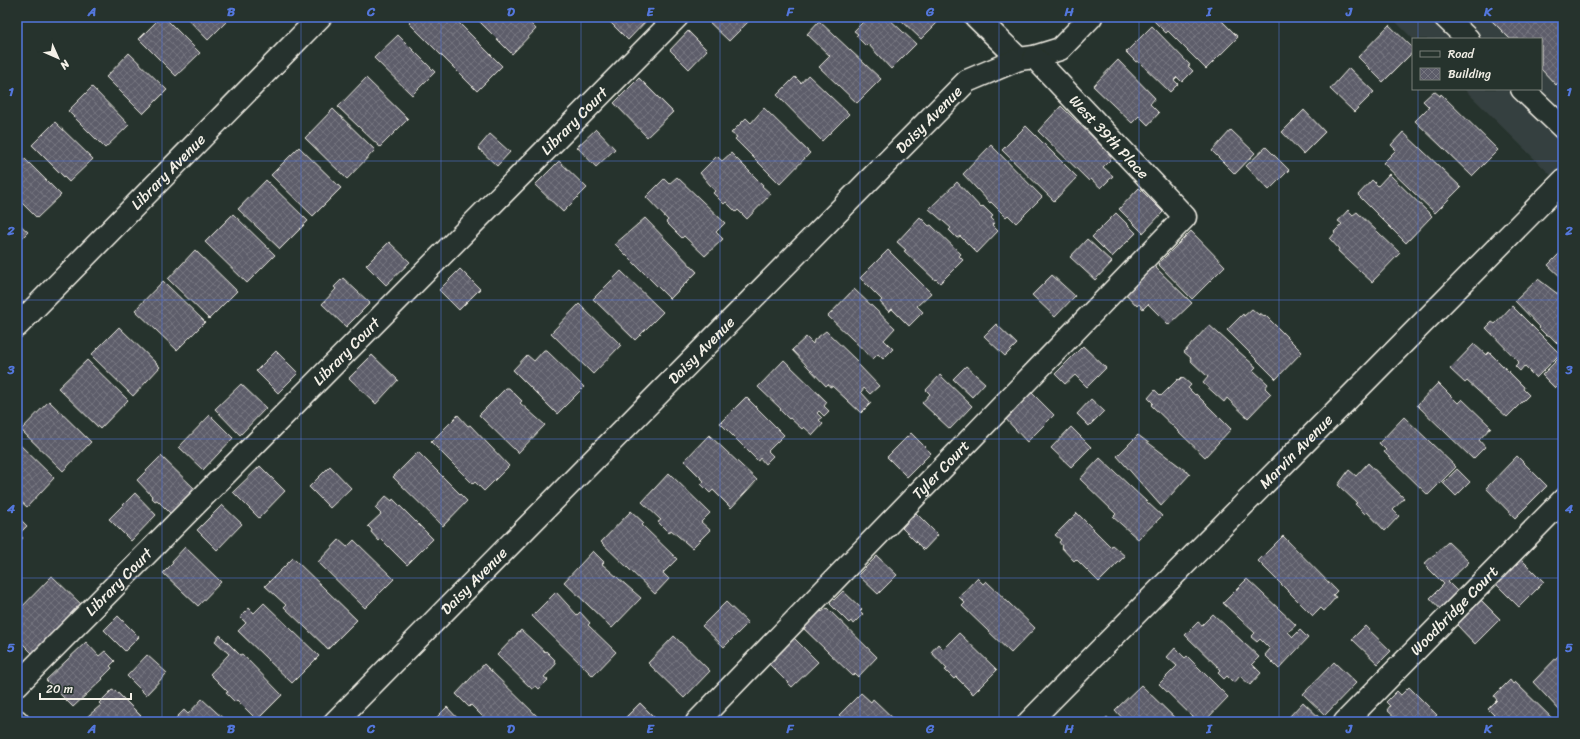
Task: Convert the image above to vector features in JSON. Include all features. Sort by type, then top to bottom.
[{"type":"street","name":"Library Avenue","points":[[17,326],[320,17]]},
{"type":"street","name":"Library Court","points":[[17,685],[677,17]]},
{"type":"street","name":"West 39th Place","points":[[976,17],[1026,58],[1185,217]]},
{"type":"street","name":"Daisy Avenue","points":[[335,722],[967,82],[1026,58],[1060,49],[1091,17]]},
{"type":"street","points":[[1445,17],[1467,38]]},
{"type":"street","points":[[1523,90],[1563,128]]},
{"type":"street","name":"Marvin Avenue","points":[[1029,722],[1563,181]]},
{"type":"street","name":"Tyler Court","points":[[697,722],[1185,217]]},
{"type":"street","name":"Woodbridge Court","points":[[1345,722],[1563,500]]},
{"type":"shaded area","points":[[1391,17],[1563,17],[1563,187],[1465,90],[1542,90],[1542,38],[1412,38]]},
{"type":"building","points":[[161,17],[164,17],[200,53],[176,76],[139,39]]},
{"type":"building","points":[[186,17],[231,17],[208,40]]},
{"type":"building","points":[[415,17],[453,17],[502,66],[477,91],[409,23]]},
{"type":"building","points":[[475,17],[524,17],[536,29],[512,54]]},
{"type":"building","points":[[605,17],[650,17],[628,40]]},
{"type":"building","points":[[710,17],[747,17],[750,20],[729,41],[707,20]]},
{"type":"building","points":[[868,17],[887,17],[916,44],[891,69],[868,44],[866,46],[856,36],[858,34],[854,31]]},
{"type":"building","points":[[895,17],[943,17],[921,39],[901,20],[899,21]]},
{"type":"building","points":[[1158,17],[1218,17],[1238,37],[1206,69],[1168,31],[1166,33],[1154,21]]},
{"type":"building","points":[[1488,17],[1563,17],[1563,78],[1556,85],[1542,70],[1542,38],[1509,38]]},
{"type":"building","points":[[819,21],[881,79],[857,103],[819,67],[830,56],[807,34]]},
{"type":"building","points":[[1389,25],[1412,47],[1412,53],[1383,82],[1358,57]]},
{"type":"building","points":[[1152,26],[1190,65],[1188,66],[1193,71],[1182,82],[1177,77],[1174,80],[1178,84],[1170,92],[1138,61],[1136,62],[1126,52]]},
{"type":"building","points":[[688,31],[707,50],[689,69],[670,50]]},
{"type":"building","points":[[398,35],[435,72],[412,95],[374,58]]},
{"type":"building","points":[[129,53],[167,90],[143,114],[106,77]]},
{"type":"building","points":[[1118,60],[1155,98],[1150,104],[1159,113],[1148,125],[1139,116],[1132,123],[1093,86]]},
{"type":"building","points":[[1349,68],[1374,92],[1354,112],[1330,89]]},
{"type":"building","points":[[808,75],[849,114],[822,141],[777,95],[795,77],[801,83]]},
{"type":"building","points":[[366,78],[408,119],[380,147],[338,107]]},
{"type":"building","points":[[639,78],[673,112],[647,137],[614,103]]},
{"type":"building","points":[[92,87],[129,125],[105,148],[68,111]]},
{"type":"building","points":[[1434,91],[1440,96],[1441,94],[1498,150],[1472,176],[1415,121],[1429,107],[1423,101]]},
{"type":"building","points":[[1061,106],[1113,157],[1103,167],[1113,176],[1101,188],[1091,179],[1089,181],[1038,131]]},
{"type":"building","points":[[764,108],[810,153],[780,184],[735,139],[737,137],[731,133],[746,118],[751,123]]},
{"type":"building","points":[[333,109],[375,150],[347,179],[305,138]]},
{"type":"building","points":[[1304,110],[1325,132],[1303,154],[1282,132]]},
{"type":"building","points":[[55,122],[93,159],[69,182],[32,145]]},
{"type":"building","points":[[1026,126],[1077,177],[1054,201],[1002,150]]},
{"type":"building","points":[[596,129],[615,149],[596,167],[577,147]]},
{"type":"building","points":[[1231,130],[1255,153],[1235,174],[1212,151]]},
{"type":"building","points":[[1403,132],[1461,187],[1435,213],[1383,163],[1396,150],[1391,145]]},
{"type":"building","points":[[490,134],[510,152],[497,166],[478,148]]},
{"type":"building","points":[[991,145],[1042,197],[1016,223],[1008,215],[1006,217],[991,202],[990,203],[963,174]]},
{"type":"building","points":[[299,147],[341,188],[313,216],[271,175]]},
{"type":"building","points":[[1266,147],[1289,170],[1269,190],[1246,166]]},
{"type":"building","points":[[731,153],[771,194],[747,219],[738,210],[736,212],[726,202],[724,204],[713,193],[715,191],[700,173],[717,156],[722,161]]},
{"type":"building","points":[[24,158],[61,195],[37,218],[17,198],[17,164]]},
{"type":"building","points":[[559,161],[587,188],[563,212],[535,185]]},
{"type":"building","points":[[1389,174],[1432,216],[1406,243],[1358,195],[1372,180],[1378,186]]},
{"type":"building","points":[[677,177],[725,223],[716,232],[723,239],[705,256],[684,236],[682,238],[666,222],[668,220],[646,197],[664,179],[669,184]]},
{"type":"building","points":[[266,180],[308,221],[280,249],[238,209]]},
{"type":"building","points":[[957,182],[981,208],[983,206],[993,216],[991,218],[995,222],[992,225],[998,231],[977,253],[960,236],[957,238],[949,230],[951,228],[929,209]]},
{"type":"building","points":[[1139,188],[1163,212],[1143,233],[1119,209]]},
{"type":"building","points":[[1348,210],[1353,215],[1357,212],[1400,253],[1372,282],[1338,251],[1339,249],[1330,239],[1335,233],[1334,232],[1342,224],[1338,221]]},
{"type":"building","points":[[1116,213],[1136,233],[1112,257],[1092,237]]},
{"type":"building","points":[[233,214],[275,255],[247,283],[205,242]]},
{"type":"building","points":[[920,217],[929,226],[931,225],[961,254],[959,256],[963,260],[940,283],[904,251],[906,250],[897,242]]},
{"type":"building","points":[[645,218],[697,272],[670,299],[615,244]]},
{"type":"building","points":[[17,222],[28,232],[17,243]]},
{"type":"building","points":[[1191,231],[1225,266],[1192,299],[1158,264]]},
{"type":"building","points":[[1087,239],[1112,262],[1095,280],[1070,257]]},
{"type":"building","points":[[389,242],[410,262],[386,285],[366,265]]},
{"type":"building","points":[[195,250],[237,291],[209,319],[168,279]]},
{"type":"building","points":[[888,250],[931,293],[917,306],[923,312],[909,326],[892,309],[889,312],[880,302],[882,300],[860,278]]},
{"type":"building","points":[[1563,250],[1563,279],[1548,265]]},
{"type":"building","points":[[1153,265],[1192,303],[1169,325],[1148,304],[1143,309],[1139,304],[1137,306],[1124,292]]},
{"type":"building","points":[[460,269],[480,289],[459,310],[439,290]]},
{"type":"building","points":[[621,271],[663,312],[635,340],[593,299]]},
{"type":"building","points":[[1052,275],[1075,296],[1055,317],[1032,295]]},
{"type":"building","points":[[343,278],[370,303],[346,327],[322,304],[336,289],[334,287]]},
{"type":"building","points":[[1538,279],[1563,298],[1563,349],[1549,335],[1547,336],[1539,328],[1540,327],[1515,301]]},
{"type":"building","points":[[163,281],[205,322],[177,350],[135,310]]},
{"type":"building","points":[[854,289],[895,328],[884,340],[893,349],[883,359],[878,354],[873,359],[828,316]]},
{"type":"building","points":[[579,304],[621,345],[593,374],[551,333]]},
{"type":"building","points":[[1512,306],[1560,354],[1536,378],[1524,366],[1520,371],[1515,366],[1519,362],[1486,328],[1492,322],[1495,324]]},
{"type":"building","points":[[1252,309],[1259,315],[1260,313],[1264,316],[1265,315],[1302,352],[1276,379],[1227,330],[1243,314],[1244,316]]},
{"type":"building","points":[[996,324],[1017,344],[1005,356],[984,336]]},
{"type":"building","points":[[1209,325],[1256,367],[1253,370],[1268,384],[1265,388],[1271,394],[1248,418],[1227,398],[1224,402],[1203,383],[1208,377],[1190,360],[1191,358],[1184,352]]},
{"type":"building","points":[[119,327],[160,367],[133,396],[91,355]]},
{"type":"building","points":[[826,331],[858,362],[857,363],[879,386],[870,394],[864,388],[861,392],[871,403],[861,413],[832,386],[830,387],[828,384],[826,386],[792,350],[806,337],[813,344],[814,340]]},
{"type":"building","points":[[1474,344],[1486,355],[1489,352],[1524,387],[1523,389],[1529,395],[1507,417],[1467,381],[1465,383],[1450,369]]},
{"type":"building","points":[[1083,346],[1106,368],[1087,387],[1075,375],[1065,384],[1055,374]]},
{"type":"building","points":[[544,350],[546,350],[584,387],[557,414],[513,370],[527,355],[534,361]]},
{"type":"building","points":[[276,351],[298,373],[278,393],[256,371]]},
{"type":"building","points":[[372,355],[398,380],[376,404],[349,378]]},
{"type":"building","points":[[1558,359],[1563,364],[1563,380],[1555,388],[1542,375]]},
{"type":"building","points":[[87,360],[128,400],[100,429],[58,388]]},
{"type":"building","points":[[784,360],[827,402],[824,406],[829,411],[824,416],[819,411],[817,413],[822,418],[819,420],[823,424],[813,435],[804,427],[802,429],[790,418],[789,419],[780,410],[781,409],[758,387]]},
{"type":"building","points":[[966,366],[985,383],[972,397],[953,379]]},
{"type":"building","points":[[940,375],[972,406],[950,429],[922,403],[930,394],[926,390]]},
{"type":"building","points":[[1182,377],[1191,385],[1188,388],[1231,429],[1205,457],[1151,405],[1153,403],[1148,398],[1155,390],[1161,396],[1178,379],[1179,380]]},
{"type":"building","points":[[1438,383],[1458,403],[1462,399],[1491,427],[1479,440],[1485,447],[1473,459],[1417,405]]},
{"type":"building","points":[[241,384],[266,408],[240,435],[215,409]]},
{"type":"building","points":[[506,388],[509,388],[522,401],[520,403],[545,425],[518,453],[479,415]]},
{"type":"building","points":[[1031,392],[1054,415],[1027,442],[1004,417]]},
{"type":"building","points":[[746,397],[784,435],[768,451],[773,456],[765,464],[760,458],[758,461],[720,423]]},
{"type":"building","points":[[1091,399],[1104,411],[1089,426],[1077,414]]},
{"type":"building","points":[[49,401],[91,442],[63,471],[21,430]]},
{"type":"building","points":[[210,415],[233,438],[203,470],[179,447]]},
{"type":"building","points":[[458,415],[468,426],[470,425],[509,466],[484,491],[475,482],[473,484],[431,442]]},
{"type":"building","points":[[1404,417],[1456,467],[1428,495],[1384,452],[1386,450],[1379,443]]},
{"type":"building","points":[[1071,427],[1091,447],[1071,467],[1051,448]]},
{"type":"building","points":[[911,433],[931,453],[907,477],[887,457]]},
{"type":"building","points":[[709,435],[757,480],[731,508],[713,490],[710,493],[701,484],[704,481],[684,461]]},
{"type":"building","points":[[1138,435],[1190,474],[1161,506],[1117,456]]},
{"type":"building","points":[[17,442],[54,478],[27,507],[17,498]]},
{"type":"building","points":[[418,452],[467,501],[443,526],[393,477]]},
{"type":"building","points":[[161,456],[196,490],[172,515],[157,500],[155,501],[151,497],[152,496],[137,480]]},
{"type":"building","points":[[1517,456],[1547,486],[1515,518],[1486,488]]},
{"type":"building","points":[[1100,458],[1162,516],[1138,539],[1113,517],[1116,514],[1080,479]]},
{"type":"building","points":[[1368,463],[1404,498],[1393,510],[1399,516],[1385,531],[1367,512],[1365,514],[1355,504],[1357,503],[1338,485],[1349,470],[1356,476]]},
{"type":"building","points":[[260,466],[285,491],[259,518],[233,492]]},
{"type":"building","points":[[330,466],[351,488],[330,508],[309,487]]},
{"type":"building","points":[[1457,469],[1470,482],[1456,496],[1443,483]]},
{"type":"building","points":[[669,473],[710,513],[701,522],[710,530],[692,548],[671,530],[669,533],[658,522],[661,520],[642,502]]},
{"type":"building","points":[[135,493],[156,515],[131,541],[109,519]]},
{"type":"building","points":[[386,496],[392,501],[393,499],[433,539],[407,565],[381,539],[379,541],[368,526],[381,514],[375,508]]},
{"type":"building","points":[[222,505],[242,524],[217,550],[197,530]]},
{"type":"building","points":[[631,511],[644,523],[642,525],[677,559],[663,573],[669,579],[655,594],[601,542]]},
{"type":"building","points":[[916,513],[938,535],[924,550],[902,528]]},
{"type":"building","points":[[1077,513],[1111,547],[1112,545],[1125,556],[1099,582],[1076,559],[1074,561],[1061,547],[1062,546],[1059,542],[1061,540],[1055,535]]},
{"type":"building","points":[[17,516],[27,526],[19,534],[23,538],[17,544]]},
{"type":"building","points":[[1283,536],[1337,591],[1333,595],[1336,597],[1324,611],[1321,608],[1313,616],[1258,561]]},
{"type":"building","points":[[339,540],[347,547],[354,540],[394,579],[365,608],[318,562]]},
{"type":"building","points":[[1448,542],[1469,562],[1448,582],[1460,594],[1442,611],[1430,598],[1444,584],[1424,564]]},
{"type":"building","points":[[185,547],[221,582],[198,606],[163,573]]},
{"type":"building","points":[[593,551],[604,562],[602,564],[641,598],[612,628],[564,582]]},
{"type":"building","points":[[877,556],[897,575],[878,594],[858,575]]},
{"type":"building","points":[[293,558],[357,620],[328,649],[284,607],[286,605],[265,586]]},
{"type":"building","points":[[1521,559],[1544,582],[1519,607],[1496,584]]},
{"type":"building","points":[[52,576],[85,608],[37,658],[17,638],[17,612]]},
{"type":"building","points":[[977,578],[983,584],[986,581],[1035,628],[1011,653],[962,606],[965,603],[959,597]]},
{"type":"building","points":[[1247,579],[1296,625],[1288,632],[1293,637],[1300,630],[1308,638],[1279,669],[1265,655],[1270,649],[1260,639],[1257,642],[1251,637],[1255,633],[1223,603]]},
{"type":"building","points":[[843,591],[862,609],[860,611],[863,614],[853,624],[851,621],[849,623],[830,604]]},
{"type":"building","points":[[556,592],[577,615],[580,612],[590,623],[588,625],[616,652],[593,676],[532,616]]},
{"type":"building","points":[[1481,600],[1500,619],[1475,644],[1457,625]]},
{"type":"building","points":[[726,602],[748,623],[724,647],[702,626]]},
{"type":"building","points":[[264,603],[319,656],[292,683],[238,631],[246,623],[240,617],[249,608],[254,613]]},
{"type":"building","points":[[818,608],[822,612],[827,608],[877,657],[858,677],[855,674],[853,676],[801,626]]},
{"type":"building","points":[[1213,614],[1259,657],[1252,664],[1261,673],[1250,685],[1240,676],[1234,683],[1227,676],[1224,679],[1218,673],[1221,670],[1185,635],[1198,622],[1202,625]]},
{"type":"building","points":[[118,616],[139,637],[125,651],[104,630]]},
{"type":"building","points":[[1365,626],[1391,651],[1378,664],[1352,639]]},
{"type":"building","points":[[521,630],[555,660],[554,661],[556,664],[544,677],[548,680],[539,689],[536,686],[532,689],[497,655]]},
{"type":"building","points":[[959,633],[997,670],[973,694],[956,677],[954,679],[945,670],[947,669],[931,652],[938,644],[943,649]]},
{"type":"building","points":[[220,635],[240,655],[242,654],[282,695],[257,720],[237,700],[235,702],[226,693],[228,692],[210,674],[229,654],[215,641]]},
{"type":"building","points":[[674,636],[710,671],[684,698],[648,663]]},
{"type":"building","points":[[794,638],[818,662],[792,687],[768,663]]},
{"type":"building","points":[[86,642],[99,656],[105,651],[115,661],[110,666],[112,668],[102,678],[103,679],[73,707],[46,680]]},
{"type":"building","points":[[1175,648],[1185,658],[1187,656],[1228,697],[1204,722],[1198,722],[1159,684],[1177,666],[1167,657]]},
{"type":"building","points":[[1562,652],[1563,711],[1561,712],[1533,682]]},
{"type":"building","points":[[147,655],[167,673],[146,695],[127,676]]},
{"type":"building","points":[[1334,662],[1356,683],[1325,715],[1303,694]]},
{"type":"building","points":[[484,664],[543,722],[488,722],[471,705],[469,707],[456,694]]},
{"type":"building","points":[[1510,680],[1513,684],[1515,682],[1556,722],[1501,722],[1488,709],[1497,700],[1494,696]]},
{"type":"building","points":[[1141,685],[1179,722],[1126,722],[1115,710]]},
{"type":"building","points":[[1409,687],[1437,715],[1430,722],[1400,722],[1387,710],[1390,706],[1386,702],[1397,691],[1401,695]]},
{"type":"building","points":[[112,690],[115,690],[141,716],[135,722],[81,722],[101,705],[99,703]]},
{"type":"building","points":[[861,693],[871,702],[873,699],[897,722],[846,722],[839,715]]},
{"type":"building","points":[[202,699],[227,722],[179,722],[176,718],[184,710],[188,714]]},
{"type":"building","points":[[1303,702],[1324,722],[1294,722],[1289,717]]},
{"type":"building","points":[[640,703],[659,722],[622,721]]},
{"type":"building","points":[[447,707],[461,722],[432,722]]},
{"type":"building","points":[[1107,717],[1112,722],[1102,722]]}]
